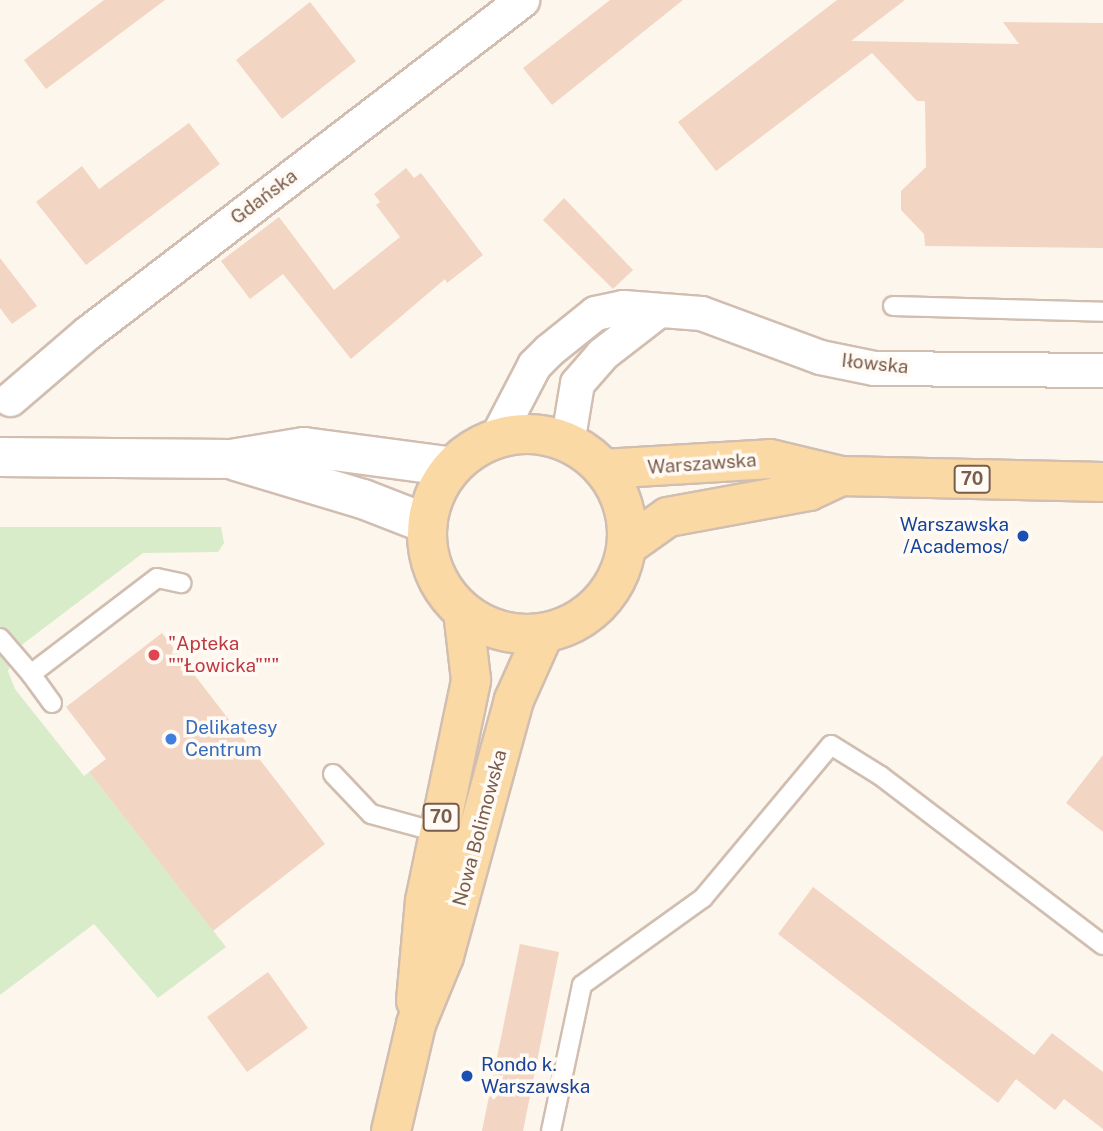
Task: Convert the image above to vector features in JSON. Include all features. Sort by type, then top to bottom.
[{"type":"main road","name":"70","points":[[544,435],[567,443],[603,469],[618,492],[627,546],[608,594],[591,612],[544,633],[506,631],[463,611],[435,572],[428,524],[436,494],[453,467],[495,440],[544,435]]},
{"type":"main road","name":"Warszawska","points":[[603,469],[770,458],[841,476],[1103,482]]},
{"type":"main road","name":"Warszawska","points":[[627,546],[668,517],[808,491],[841,476]]},
{"type":"main road","name":"Nowa Bolimowska","points":[[416,1024],[416,961],[437,832],[471,680],[463,611]]},
{"type":"main road","name":"Nowa Bolimowska","points":[[391,1131],[416,1024],[444,956],[514,700],[544,633]]},
{"type":"street","name":"Gdańska","points":[[10,399],[87,333],[522,0]]},
{"type":"street","name":"Iłowska","points":[[495,440],[534,365],[595,313],[623,307],[655,313],[684,311],[719,317],[820,357],[874,368],[1103,370]]},
{"type":"street","points":[[567,443],[577,383],[602,354],[655,313]]},
{"type":"street","points":[[0,457],[231,459],[304,447],[453,467]]},
{"type":"street","points":[[231,459],[363,499],[428,524]]},
{"type":"lane","points":[[894,306],[1103,312]]},
{"type":"lane","points":[[31,674],[158,578],[181,583]]},
{"type":"lane","points":[[0,638],[52,703]]},
{"type":"lane","points":[[551,1131],[582,985],[703,898],[831,745],[881,776],[1103,946]]},
{"type":"lane","points":[[333,774],[372,814],[437,832]]},
{"type":"green space","points":[[0,527],[221,527],[224,543],[218,552],[143,553],[19,647],[8,671],[15,689],[84,776],[89,772],[226,947],[158,998],[94,924],[0,995]]},
{"type":"building","points":[[104,0],[165,0],[46,89],[24,60]]},
{"type":"building","points":[[610,0],[683,0],[552,105],[523,68]]},
{"type":"building","points":[[837,0],[905,0],[851,41],[1019,44],[1003,22],[1103,23],[1103,248],[925,246],[924,234],[901,210],[901,191],[926,167],[925,101],[917,101],[872,53],[716,171],[678,122]]},
{"type":"building","points":[[310,2],[356,61],[282,119],[236,60]]},
{"type":"building","points":[[189,123],[220,164],[86,265],[36,202],[82,166],[99,189]]},
{"type":"building","points":[[406,168],[414,178],[421,173],[483,255],[447,283],[445,279],[351,359],[283,274],[250,299],[221,261],[279,217],[334,290],[400,237],[376,205],[380,202],[374,194]]},
{"type":"building","points":[[564,198],[633,270],[613,289],[543,220]]},
{"type":"building","points":[[0,258],[37,306],[12,324],[0,308]]},
{"type":"building","points":[[162,633],[325,844],[213,931],[89,772],[106,759],[66,707]]},
{"type":"building","points":[[1103,755],[1103,832],[1066,803]]},
{"type":"building","points":[[813,887],[1034,1055],[1052,1033],[1103,1072],[1103,1129],[1064,1099],[1055,1110],[1016,1079],[998,1103],[778,934]]},
{"type":"building","points":[[520,944],[559,952],[523,1131],[482,1131]]},
{"type":"building","points":[[268,972],[308,1028],[247,1072],[207,1017]]},
{"type":"place","name":"Warszawska /Academos/","points":[[1023,536]]},
{"type":"place","name":"\"Apteka \"\"Łowicka\"\"\"","points":[[154,655]]},
{"type":"place","name":"Delikatesy Centrum","points":[[171,739]]},
{"type":"place","name":"Rondo k. Warszawska","points":[[467,1076]]}]
